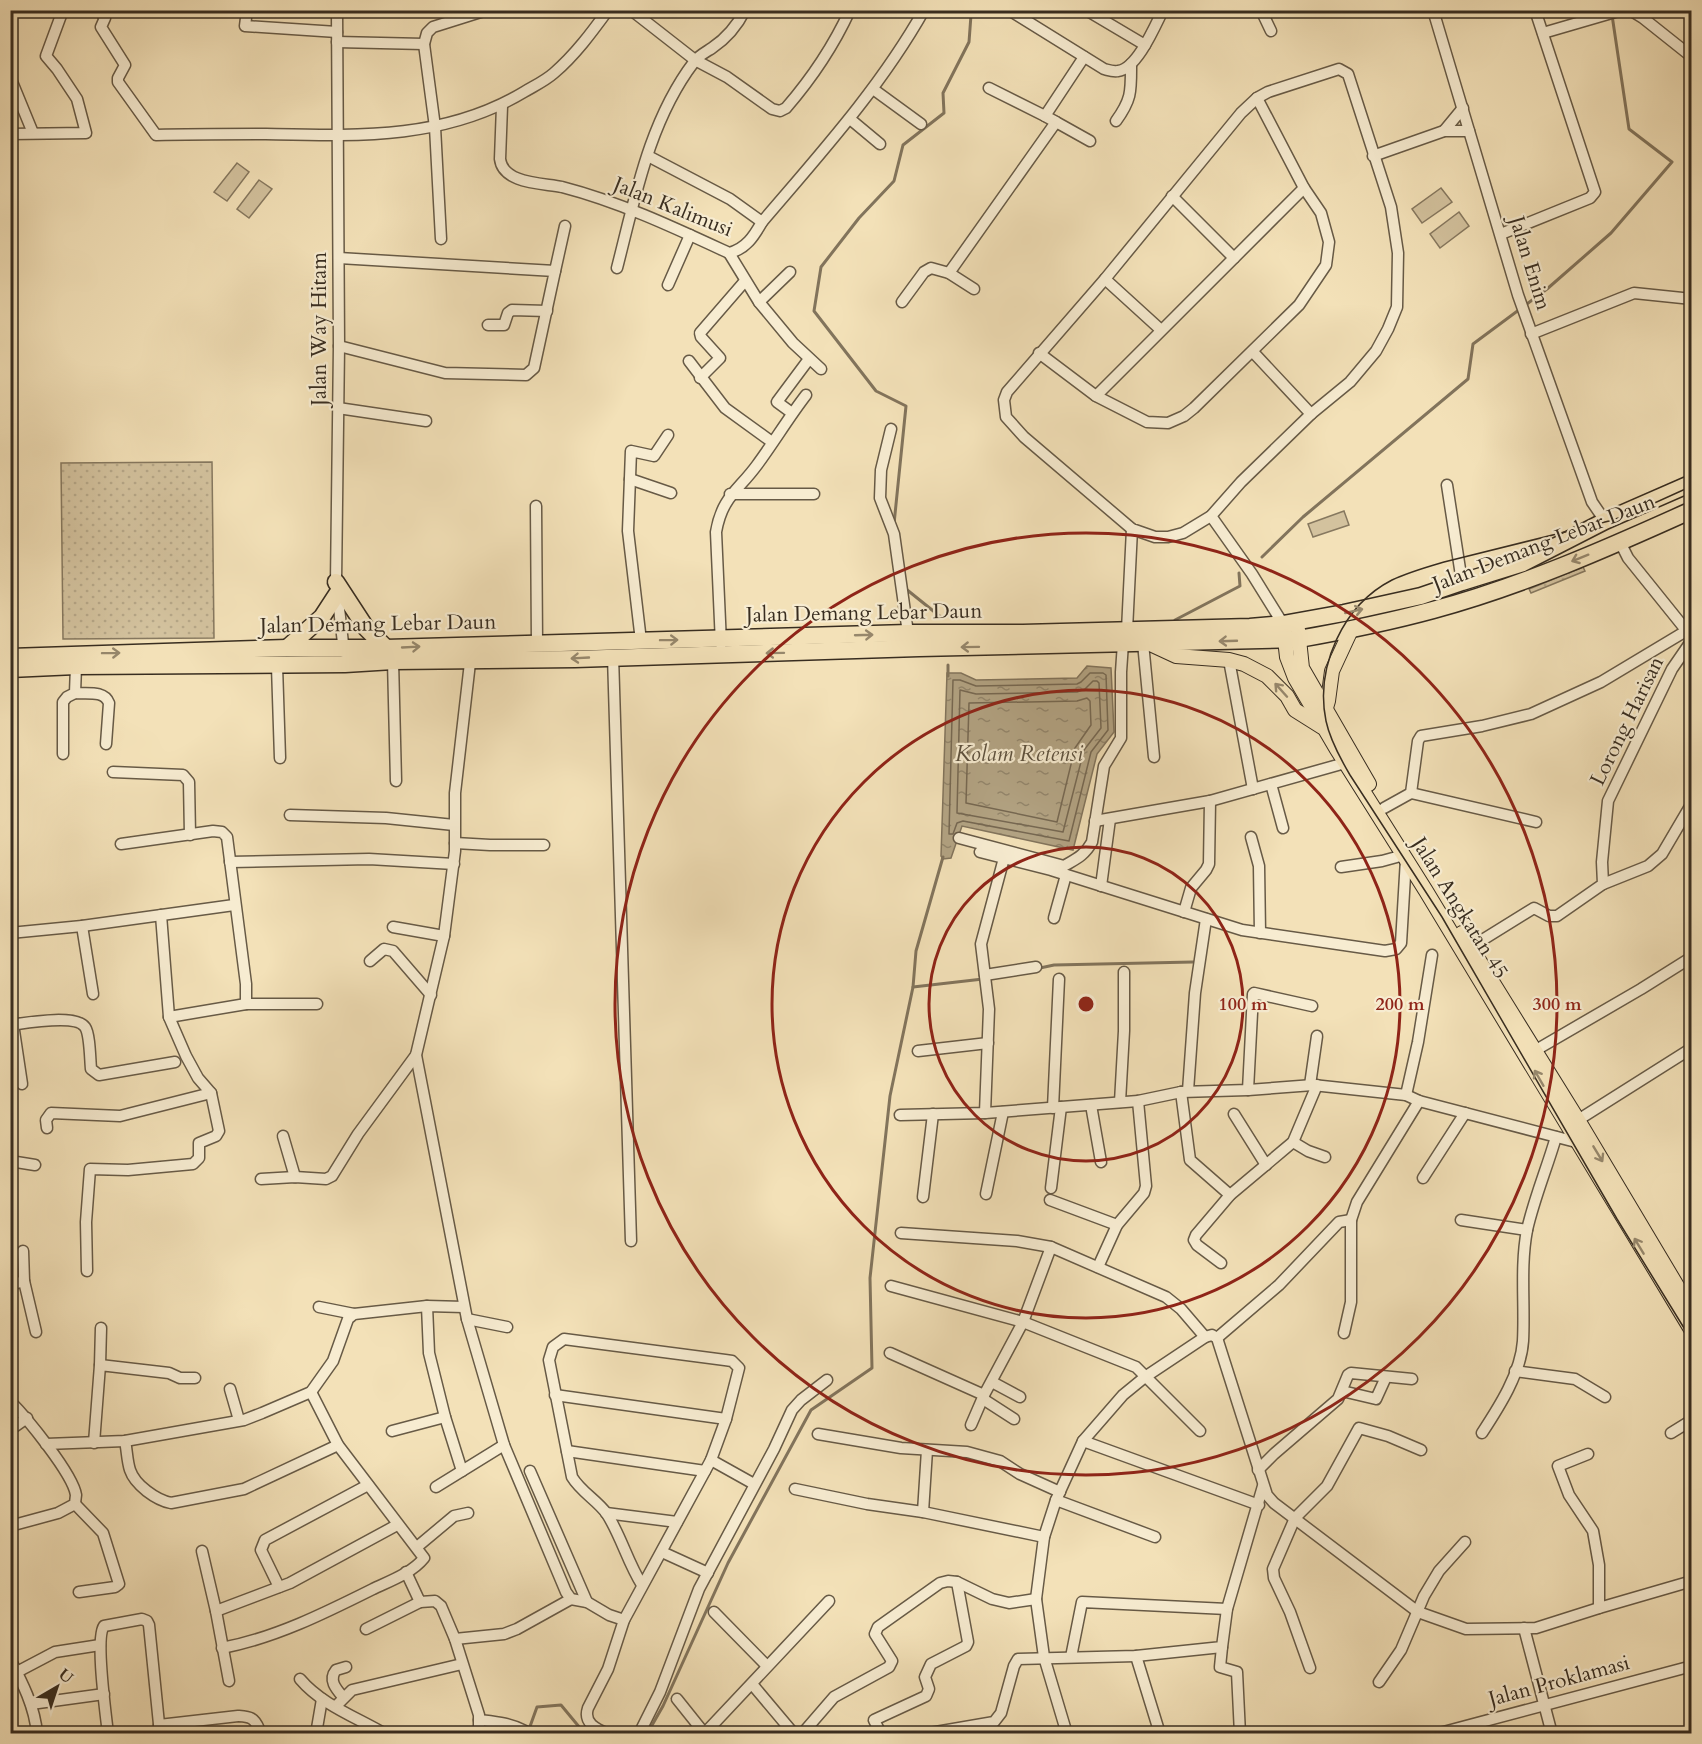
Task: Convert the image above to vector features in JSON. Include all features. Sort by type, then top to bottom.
[{"type":"highway","name":"Jalan Demang Lebar Daun","points":[[471,653],[537,644],[641,641],[721,646],[1125,636],[1250,627],[1291,631],[1415,597],[1523,563],[1605,521],[1692,483]]},
{"type":"highway","name":"Jalan Demang Lebar Daun","points":[[10,669],[76,666],[345,664],[389,655],[471,653],[613,656],[908,633],[1125,636],[1145,643],[1291,631],[1351,630],[1434,610],[1520,581],[1620,542],[1692,510]]},
{"type":"highway","points":[[286,648],[311,629],[322,617],[337,588],[389,655]]},
{"type":"highway","name":"Jalan Demang Lebar Daun","points":[[10,657],[344,647],[389,655]]},
{"type":"main road","points":[[1325,711],[1332,671],[1351,630]]},
{"type":"main road","name":"Jalan Angkatan 45","points":[[1291,631],[1302,668],[1325,711],[1536,1050],[1691,1311]]},
{"type":"main road","name":"Jalan Angkatan 45","points":[[1291,631],[1287,657],[1295,678],[1692,1331]]},
{"type":"main road","points":[[1145,643],[1176,656],[1229,660],[1244,664],[1267,676],[1287,696],[1295,710],[1324,728]]},
{"type":"street","points":[[10,134],[86,133],[77,99],[46,56],[63,10]]},
{"type":"street","points":[[99,10],[105,19],[102,27],[125,64],[118,82],[156,135],[402,133],[479,115],[502,106],[555,73],[581,45],[608,10]]},
{"type":"street","points":[[247,10],[245,26],[424,44]]},
{"type":"street","name":"Jalan Way Hitam","points":[[337,10],[339,258],[337,588],[345,664]]},
{"type":"street","points":[[441,238],[435,127],[424,44],[427,33],[432,27],[487,10]]},
{"type":"street","points":[[631,10],[695,60],[727,77],[772,109],[783,110],[816,72],[838,36],[850,10]]},
{"type":"street","name":"Jalan Kalimusi","points":[[502,106],[500,165],[508,174],[522,180],[561,187],[632,210],[729,253],[742,248],[755,234],[762,222],[850,119],[897,56],[924,10]]},
{"type":"street","points":[[1009,10],[1104,69],[1112,71],[1123,70],[1131,64],[1145,45],[1163,10]]},
{"type":"street","points":[[1086,10],[1145,45]]},
{"type":"street","points":[[1261,10],[1271,31]]},
{"type":"street","name":"Jalan Enim","points":[[1432,10],[1531,334],[1592,502],[1605,521]]},
{"type":"street","points":[[1501,234],[1590,198],[1595,192],[1535,10]]},
{"type":"street","points":[[1630,10],[1692,57]]},
{"type":"street","points":[[617,267],[648,156],[657,128],[669,103],[695,60],[733,30],[744,11]]},
{"type":"street","points":[[1543,33],[1620,11]]},
{"type":"street","points":[[1045,116],[1084,57]]},
{"type":"street","points":[[1116,121],[1128,104],[1131,93],[1131,64]]},
{"type":"street","points":[[1330,70],[1343,70],[1348,75],[1373,156],[1391,207],[1398,253],[1397,307],[1388,328],[1376,351],[1350,382],[1311,414],[1240,482],[1211,516],[1183,533],[1167,537],[1155,537],[1132,528],[1024,437],[1006,417],[1004,400],[1007,392],[1105,279],[1241,113],[1257,98],[1275,89],[1330,70]]},
{"type":"street","points":[[10,77],[33,133]]},
{"type":"street","points":[[989,88],[1090,141]]},
{"type":"street","points":[[873,89],[921,124]]},
{"type":"street","points":[[1039,353],[1096,396],[1147,422],[1168,423],[1184,416],[1194,408],[1299,305],[1326,265],[1329,242],[1321,213],[1304,188],[1257,98]]},
{"type":"street","points":[[1444,131],[1463,108]]},
{"type":"street","points":[[850,119],[880,144]]},
{"type":"street","points":[[949,273],[1056,122]]},
{"type":"street","points":[[1373,156],[1444,131],[1469,131]]},
{"type":"street","points":[[648,156],[730,199],[762,222]]},
{"type":"street","points":[[1096,396],[1304,188]]},
{"type":"street","points":[[1172,196],[1234,258]]},
{"type":"street","points":[[339,346],[445,374],[526,375],[534,368],[565,226]]},
{"type":"street","points":[[669,285],[690,235]]},
{"type":"street","points":[[729,253],[759,302],[793,343],[821,369]]},
{"type":"street","points":[[339,258],[555,271]]},
{"type":"street","points":[[902,302],[927,269],[933,268],[949,273],[974,289]]},
{"type":"street","points":[[759,302],[790,272]]},
{"type":"street","points":[[1105,279],[1161,330]]},
{"type":"street","points":[[700,378],[720,358],[701,338],[700,333],[745,281]]},
{"type":"street","points":[[1531,334],[1634,292],[1692,299]]},
{"type":"street","points":[[488,325],[505,325],[508,313],[514,309],[547,310]]},
{"type":"street","points":[[1253,351],[1311,414]]},
{"type":"street","points":[[792,413],[777,402],[809,359]]},
{"type":"street","points":[[689,362],[725,408],[772,442]]},
{"type":"street","points":[[721,646],[716,532],[718,518],[730,495],[757,465],[806,395]]},
{"type":"street","points":[[338,408],[426,421]]},
{"type":"street","points":[[891,429],[881,470],[880,498],[894,534],[908,633]]},
{"type":"street","points":[[641,641],[628,531],[631,451],[654,456],[668,435]]},
{"type":"street","points":[[630,479],[670,493]]},
{"type":"street","points":[[1448,485],[1462,582]]},
{"type":"street","points":[[730,495],[814,494]]},
{"type":"street","points":[[536,506],[537,644]]},
{"type":"street","points":[[1211,516],[1291,631]]},
{"type":"street","points":[[959,838],[1064,866],[1083,856],[1088,850],[1092,842],[1104,766],[1121,738],[1121,672],[1132,528]]},
{"type":"street","points":[[1411,793],[1419,737],[1482,726],[1531,714],[1602,682],[1690,636],[1628,558],[1620,542]]},
{"type":"street","name":"Lorong Harisan","points":[[1603,884],[1602,862],[1608,801],[1690,636]]},
{"type":"street","points":[[1145,643],[1154,757]]},
{"type":"street","points":[[261,1179],[295,1177],[326,1179],[332,1176],[358,1134],[416,1055],[444,936],[454,864],[455,793],[471,653]]},
{"type":"street","points":[[389,655],[396,781]]},
{"type":"street","points":[[613,656],[631,1241]]},
{"type":"street","points":[[1229,660],[1253,789]]},
{"type":"street","points":[[75,693],[76,666]]},
{"type":"street","points":[[277,666],[280,758]]},
{"type":"street","points":[[63,754],[63,702],[75,693],[101,694],[107,698],[109,704],[106,744]]},
{"type":"street","points":[[1095,821],[1210,801],[1345,763]]},
{"type":"street","points":[[113,772],[183,775],[189,782],[190,835]]},
{"type":"street","points":[[1272,784],[1283,828]]},
{"type":"street","points":[[1384,808],[1411,793],[1536,822]]},
{"type":"street","points":[[1184,912],[1191,888],[1209,864],[1210,801]]},
{"type":"street","points":[[1471,946],[1534,908],[1549,916],[1557,916],[1603,884],[1648,866],[1662,854],[1692,803]]},
{"type":"street","points":[[290,816],[386,818],[454,825]]},
{"type":"street","points":[[1101,886],[1110,819]]},
{"type":"street","points":[[121,844],[213,831],[224,833],[227,837],[246,984],[246,1005]]},
{"type":"street","points":[[1251,837],[1259,866],[1260,933]]},
{"type":"street","points":[[455,843],[507,846],[544,845]]},
{"type":"street","points":[[980,852],[1066,875],[1242,930],[1385,951],[1396,949],[1401,943],[1405,857],[1341,867]]},
{"type":"street","points":[[985,1113],[988,1001],[981,944],[1004,858]]},
{"type":"street","points":[[230,861],[369,859],[454,864]]},
{"type":"street","points":[[1054,918],[1066,875]]},
{"type":"street","points":[[10,933],[82,926],[234,905]]},
{"type":"street","points":[[87,1271],[86,1222],[90,1169],[128,1170],[195,1163],[199,1158],[199,1143],[216,1136],[219,1131],[211,1093],[198,1078],[169,1017],[161,915]]},
{"type":"street","points":[[1206,919],[1195,993],[1185,1092],[1190,1160],[1230,1195]]},
{"type":"street","points":[[82,926],[93,994]]},
{"type":"street","points":[[393,927],[444,936]]},
{"type":"street","points":[[370,961],[384,949],[393,951],[430,995]]},
{"type":"street","points":[[1406,1095],[1419,1042],[1432,954]]},
{"type":"street","points":[[1536,1050],[1692,957]]},
{"type":"street","points":[[986,978],[1036,967]]},
{"type":"street","points":[[1120,1102],[1124,1031],[1124,972]]},
{"type":"street","points":[[1051,1188],[1057,1107],[1059,979]]},
{"type":"street","points":[[1248,1090],[1252,994],[1312,1006]]},
{"type":"street","points":[[169,1017],[246,1005],[316,1004]]},
{"type":"street","points":[[22,1083],[12,1025],[70,1020],[81,1023],[86,1028],[91,1069],[99,1076],[175,1062]]},
{"type":"street","points":[[1221,1263],[1197,1245],[1194,1240],[1196,1235],[1230,1195],[1293,1142],[1313,1085],[1317,1036]]},
{"type":"street","points":[[918,1051],[988,1043]]},
{"type":"street","points":[[1578,1120],[1692,1048]]},
{"type":"street","points":[[416,1055],[467,1319],[504,1445],[571,1599]]},
{"type":"street","points":[[900,1115],[1003,1112],[1138,1101],[1185,1092],[1313,1085],[1406,1095],[1419,1101],[1576,1142]]},
{"type":"street","points":[[47,1128],[46,1119],[51,1113],[120,1116],[211,1093]]},
{"type":"street","points":[[1098,1267],[1117,1225],[1144,1193],[1146,1186],[1138,1101]]},
{"type":"street","points":[[1344,1333],[1351,1302],[1351,1220],[1357,1202],[1419,1101]]},
{"type":"street","points":[[1091,1105],[1101,1162]]},
{"type":"street","points":[[986,1194],[1003,1112]]},
{"type":"street","points":[[1423,1178],[1465,1113]]},
{"type":"street","points":[[923,1197],[933,1114]]},
{"type":"street","points":[[1234,1114],[1266,1165]]},
{"type":"street","points":[[283,1136],[295,1177]]},
{"type":"street","points":[[1482,1433],[1502,1402],[1515,1371],[1523,1343],[1522,1283],[1527,1230],[1556,1137]]},
{"type":"street","points":[[1293,1142],[1325,1157]]},
{"type":"street","points":[[10,1161],[35,1165]]},
{"type":"street","points":[[1050,1200],[1117,1225]]},
{"type":"street","points":[[1217,1338],[1279,1285],[1339,1222],[1351,1220]]},
{"type":"street","points":[[1461,1220],[1527,1230]]},
{"type":"street","points":[[901,1233],[1017,1241],[1051,1247],[1166,1297],[1181,1309],[1205,1337]]},
{"type":"street","points":[[972,1425],[1023,1322],[1051,1247]]},
{"type":"street","points":[[23,1251],[24,1281],[36,1332]]},
{"type":"street","points":[[10,1285],[24,1281]]},
{"type":"street","points":[[891,1286],[1023,1322],[1136,1367],[1200,1431]]},
{"type":"street","points":[[319,1308],[354,1314],[427,1306],[464,1306]]},
{"type":"street","points":[[427,1306],[429,1353],[445,1417],[462,1471]]},
{"type":"street","points":[[46,1444],[125,1441],[239,1420],[262,1413],[311,1392],[333,1361],[348,1319],[354,1314]]},
{"type":"street","points":[[467,1319],[507,1328]]},
{"type":"street","points":[[94,1443],[101,1328]]},
{"type":"street","points":[[1067,1734],[1044,1657],[1036,1599],[1044,1537],[1058,1496],[1083,1441],[1123,1395],[1145,1377],[1205,1337],[1212,1335],[1217,1338],[1263,1486],[1270,1500],[1418,1612],[1466,1629],[1536,1628],[1692,1581]]},
{"type":"street","points":[[608,1734],[597,1729],[587,1720],[586,1714],[608,1669],[624,1620],[711,1460],[726,1419],[739,1368],[732,1361],[570,1338],[557,1342],[550,1352],[549,1360],[572,1477],[577,1485],[606,1513],[642,1585]]},
{"type":"street","points":[[890,1353],[984,1397],[1014,1419]]},
{"type":"street","points":[[100,1365],[169,1373],[180,1378],[195,1378]]},
{"type":"street","points":[[1515,1371],[1575,1379],[1605,1397]]},
{"type":"street","points":[[1258,1470],[1338,1399],[1351,1372],[1412,1379]]},
{"type":"street","points":[[1342,1391],[1376,1400],[1386,1377]]},
{"type":"street","points":[[639,1734],[660,1692],[699,1589],[774,1449],[792,1410],[827,1380]]},
{"type":"street","points":[[992,1382],[1020,1397]]},
{"type":"street","points":[[230,1389],[239,1420]]},
{"type":"street","points":[[222,1648],[310,1621],[406,1572],[423,1560],[424,1556],[397,1525],[338,1445],[311,1392]]},
{"type":"street","points":[[555,1395],[726,1419]]},
{"type":"street","points":[[10,1401],[27,1418],[70,1481],[76,1495],[75,1504]]},
{"type":"street","points":[[392,1431],[445,1417]]},
{"type":"street","points":[[10,1430],[27,1418]]},
{"type":"street","points":[[1671,1432],[1692,1420]]},
{"type":"street","points":[[1310,1668],[1273,1569],[1295,1518],[1327,1485],[1359,1428],[1421,1449]]},
{"type":"street","points":[[818,1434],[900,1448],[967,1452],[1000,1461],[1058,1496],[1155,1536]]},
{"type":"street","points":[[125,1441],[130,1472],[153,1496],[171,1503],[244,1489],[338,1445]]},
{"type":"street","points":[[1083,1441],[1258,1505]]},
{"type":"street","points":[[436,1487],[504,1445]]},
{"type":"street","points":[[923,1512],[927,1450]]},
{"type":"street","points":[[567,1451],[705,1471]]},
{"type":"street","points":[[1588,1454],[1558,1466],[1569,1495],[1593,1531],[1599,1565],[1599,1608]]},
{"type":"street","points":[[711,1460],[754,1484]]},
{"type":"street","points":[[530,1471],[587,1602]]},
{"type":"street","points":[[279,1587],[261,1550],[265,1540],[368,1485]]},
{"type":"street","points":[[1240,1734],[1237,1672],[1220,1667],[1227,1609],[1263,1486]]},
{"type":"street","points":[[795,1489],[1044,1537]]},
{"type":"street","points":[[10,1526],[51,1515],[75,1504]]},
{"type":"street","points":[[75,1504],[104,1533],[119,1584],[115,1587],[79,1592]]},
{"type":"street","points":[[533,1515],[547,1510]]},
{"type":"street","points":[[417,1547],[454,1516],[468,1513]]},
{"type":"street","points":[[606,1513],[677,1522]]},
{"type":"street","points":[[216,1611],[279,1587],[397,1525]]},
{"type":"street","points":[[1379,1682],[1401,1650],[1424,1596],[1439,1571],[1465,1542]]},
{"type":"street","points":[[202,1551],[229,1681]]},
{"type":"street","points":[[662,1552],[708,1573]]},
{"type":"street","points":[[406,1572],[420,1602]]},
{"type":"street","points":[[802,1734],[834,1697],[889,1667],[892,1661],[875,1634],[878,1627],[940,1583],[957,1582],[992,1599],[1009,1603],[1036,1599]]},
{"type":"street","points":[[881,1734],[874,1720],[926,1696],[929,1689],[925,1677],[931,1664],[962,1648],[968,1642],[957,1582]]},
{"type":"street","points":[[455,1639],[504,1634],[571,1599],[587,1602],[609,1615],[624,1620]]},
{"type":"street","points":[[677,1699],[705,1733],[829,1601]]},
{"type":"street","points":[[366,1629],[420,1602],[437,1602],[455,1639],[479,1715],[479,1734]]},
{"type":"street","points":[[1071,1657],[1082,1602],[1227,1609]]},
{"type":"street","points":[[714,1612],[767,1666]]},
{"type":"street","points":[[108,1734],[100,1632],[104,1626],[142,1619],[147,1621],[159,1729],[238,1716],[251,1717],[259,1729]]},
{"type":"street","points":[[1524,1628],[1552,1734]]},
{"type":"street","points":[[17,1672],[55,1652],[100,1645]]},
{"type":"street","points":[[930,1733],[994,1722],[1001,1713],[1015,1662],[1021,1658],[1136,1656],[1222,1647]]},
{"type":"street","points":[[1136,1656],[1160,1734]]},
{"type":"street","points":[[10,1659],[31,1704],[37,1734]]},
{"type":"street","points":[[336,1706],[352,1690],[462,1664]]},
{"type":"street","name":"Jalan Proklamasi","points":[[1436,1734],[1692,1666]]},
{"type":"street","points":[[343,1697],[334,1685],[333,1676],[336,1670],[346,1667]]},
{"type":"street","points":[[300,1679],[311,1692],[385,1734]]},
{"type":"street","points":[[752,1684],[794,1734]]},
{"type":"street","points":[[31,1704],[104,1694]]},
{"type":"street","points":[[316,1734],[322,1699]]},
{"type":"street","points":[[479,1720],[502,1722],[525,1731]]},
{"type":"shaded area","points":[[237,163],[249,172],[227,201],[214,192]]},
{"type":"shaded area","points":[[259,180],[272,189],[249,218],[237,209]]},
{"type":"shaded area","points":[[1441,188],[1452,202],[1422,223],[1412,209]]},
{"type":"shaded area","points":[[1459,212],[1469,226],[1440,248],[1430,234]]},
{"type":"shaded area","points":[[212,462],[214,638],[63,639],[61,463]]},
{"type":"shaded area","points":[[1344,511],[1349,525],[1313,537],[1308,524]]},
{"type":"shaded area","points":[[1583,567],[1585,571],[1531,593],[1529,589]]},
{"type":"water","name":"Kolam Retensi","points":[[1087,666],[1111,668],[1114,732],[1097,754],[1073,850],[962,826],[951,858],[943,859],[941,856],[947,673],[961,673],[976,680],[1077,678]]},
{"type":"waterway","points":[[894,524],[906,406],[876,391],[814,311],[821,267],[859,218],[894,181],[903,145],[944,113],[943,93],[969,42],[971,15],[979,10]]},
{"type":"waterway","points":[[1262,557],[1303,517],[1468,379],[1473,344],[1547,289],[1611,233],[1672,162],[1629,129],[1612,15]]},
{"type":"waterway","points":[[1175,620],[1240,586],[1239,573]]},
{"type":"waterway","points":[[906,589],[942,618]]},
{"type":"waterway","points":[[948,665],[948,676]]},
{"type":"waterway","points":[[647,1734],[663,1706],[728,1563],[811,1410],[872,1368],[870,1278],[890,1096],[913,987],[916,951],[943,857]]},
{"type":"waterway","points":[[1040,968],[1054,965],[1193,962]]},
{"type":"waterway","points":[[913,987],[983,979]]},
{"type":"waterway","points":[[528,1732],[537,1707],[561,1705],[585,1734]]},
{"type":"tram line","points":[[1692,486],[1628,515],[1609,521],[1444,562],[1392,580],[1359,605],[1336,640],[1329,659],[1324,700],[1330,735],[1346,769],[1442,917],[1617,1219],[1692,1341]]}]
